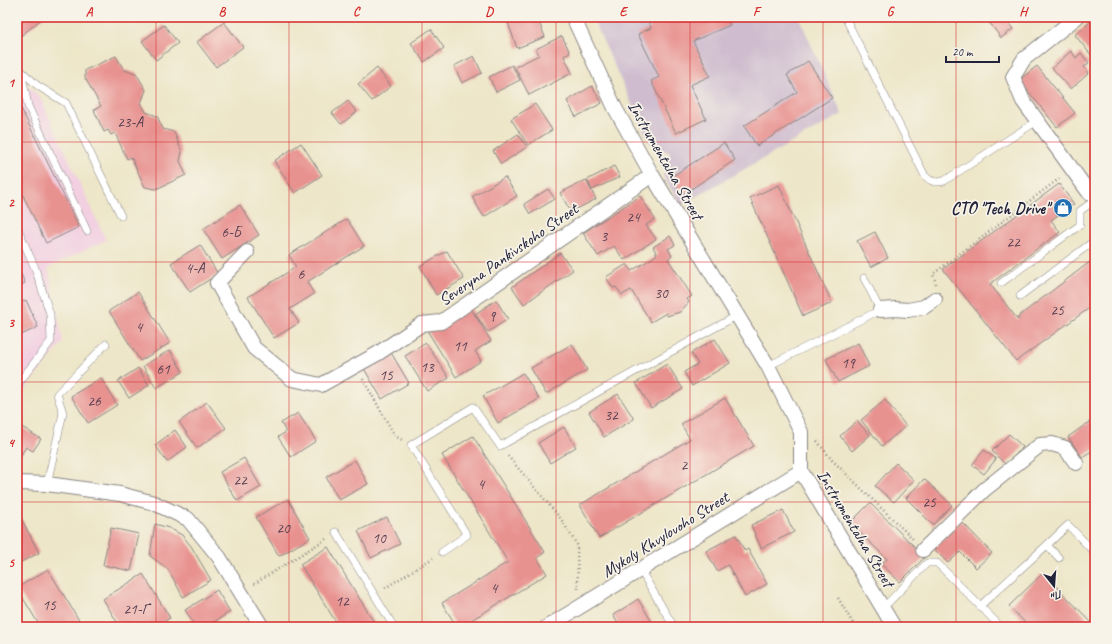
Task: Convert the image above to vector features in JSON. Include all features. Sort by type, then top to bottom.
[{"type":"street","name":"Instrumentalna Street","points":[[573,17],[614,108],[652,176],[768,366],[801,432],[801,471],[894,627]]},
{"type":"street","points":[[1077,17],[1024,60],[1014,77],[1023,101],[1090,194],[1095,194]]},
{"type":"street","name":"Severyna Pankivskoho Street","points":[[246,252],[217,283],[254,348],[292,379],[321,385],[377,354],[422,324],[441,322],[652,176]]},
{"type":"street","points":[[880,310],[908,310],[924,307],[935,298]]},
{"type":"street","points":[[923,550],[984,490],[1040,445],[1052,444],[1065,448],[1076,463]]},
{"type":"street","name":"Mykoly Khvylovoho Street","points":[[547,627],[641,571],[801,471]]},
{"type":"street","points":[[17,483],[48,484],[120,494],[154,503],[188,519],[219,557],[260,626]]},
{"type":"lane","points":[[845,17],[925,176],[930,181],[937,183],[944,181],[1037,121]]},
{"type":"lane","points":[[19,68],[38,86],[66,103],[121,216]]},
{"type":"lane","points":[[19,68],[28,106],[87,231]]},
{"type":"lane","points":[[1001,283],[1080,225],[1080,211],[1095,200]]},
{"type":"lane","points":[[17,227],[35,268],[50,314],[51,341],[17,385]]},
{"type":"lane","points":[[1020,296],[1094,241],[1095,237]]},
{"type":"lane","points":[[768,366],[880,310],[864,278]]},
{"type":"lane","points":[[442,552],[467,535],[411,445],[472,407],[500,446],[738,315]]},
{"type":"lane","points":[[48,484],[63,413],[56,394],[106,344]]},
{"type":"lane","points":[[980,606],[1068,525],[1095,553]]},
{"type":"lane","points":[[336,532],[394,627]]},
{"type":"lane","points":[[1047,545],[1059,558]]},
{"type":"lane","points":[[883,608],[927,563],[937,563],[1001,627]]},
{"type":"lane","points":[[641,571],[674,627]]},
{"type":"path","points":[[935,298],[937,289],[933,274],[1072,169]]},
{"type":"path","points":[[355,366],[395,436],[411,445]]},
{"type":"path","points":[[500,446],[561,519],[577,545],[579,608]]},
{"type":"path","points":[[832,460],[923,550]]},
{"type":"path","points":[[240,592],[336,532]]},
{"type":"path","points":[[374,594],[442,552]]},
{"type":"path","points":[[838,598],[855,627]]},
{"type":"shaded area","points":[[592,17],[799,17],[842,114],[681,205],[663,176],[670,153],[650,144]]},
{"type":"shaded area","points":[[17,77],[40,97],[106,240],[48,268],[63,342],[17,399]]},
{"type":"building","points":[[17,17],[44,17],[17,39]]},
{"type":"building","points":[[506,17],[537,17],[545,37],[517,48]]},
{"type":"building","points":[[656,17],[727,17],[730,25],[693,41],[710,76],[690,85],[706,119],[676,133],[651,81],[659,77],[638,34],[651,28],[648,21]]},
{"type":"building","points":[[990,17],[1004,17],[1013,29],[1001,38],[987,19]]},
{"type":"building","points":[[1091,21],[1095,26],[1095,52],[1091,55],[1075,35]]},
{"type":"building","points":[[224,22],[243,47],[216,67],[197,42]]},
{"type":"building","points":[[164,25],[178,43],[156,60],[142,41]]},
{"type":"building","points":[[431,29],[444,48],[424,62],[411,43]]},
{"type":"building","points":[[562,36],[570,53],[564,56],[572,73],[529,95],[515,67],[539,55],[536,49]]},
{"type":"building","points":[[1071,51],[1076,58],[1081,53],[1089,63],[1084,67],[1089,73],[1071,89],[1052,68]]},
{"type":"building","points":[[116,56],[124,70],[136,73],[146,90],[141,103],[146,112],[157,116],[163,129],[174,132],[182,152],[180,161],[186,175],[156,189],[145,187],[131,157],[127,159],[115,133],[111,135],[108,130],[104,132],[94,110],[101,106],[85,78],[85,70]]},
{"type":"building","points":[[474,56],[482,73],[462,83],[454,66]]},
{"type":"building","points":[[808,61],[832,98],[757,146],[744,126],[797,92],[787,75]]},
{"type":"building","points":[[512,65],[520,80],[496,92],[489,77]]},
{"type":"building","points":[[1037,66],[1075,113],[1057,127],[1019,80]]},
{"type":"building","points":[[377,68],[391,86],[372,101],[358,84]]},
{"type":"building","points":[[592,86],[602,103],[576,117],[567,101]]},
{"type":"building","points":[[17,100],[79,227],[46,243],[17,183]]},
{"type":"building","points":[[348,101],[357,112],[341,124],[332,113]]},
{"type":"building","points":[[535,104],[552,130],[528,145],[511,119]]},
{"type":"building","points":[[518,134],[527,147],[501,164],[493,151]]},
{"type":"building","points":[[301,143],[322,175],[295,193],[274,161]]},
{"type":"building","points":[[724,143],[735,160],[682,195],[671,177]]},
{"type":"building","points":[[614,166],[620,177],[592,190],[587,180]]},
{"type":"building","points":[[505,177],[517,196],[484,217],[472,197]]},
{"type":"building","points":[[586,180],[596,199],[571,212],[560,193]]},
{"type":"building","points":[[1059,184],[1074,204],[1051,220],[1060,232],[990,284],[1018,320],[1019,316],[1095,258],[1095,304],[1016,361],[943,269]]},
{"type":"building","points":[[779,185],[832,303],[803,316],[750,198]]},
{"type":"building","points":[[548,189],[555,199],[530,214],[524,204]]},
{"type":"building","points":[[640,196],[655,219],[646,225],[656,239],[624,260],[614,246],[598,256],[583,233]]},
{"type":"building","points":[[240,205],[259,235],[222,259],[203,229]]},
{"type":"building","points":[[347,219],[364,246],[307,282],[314,294],[290,309],[299,323],[274,338],[248,297],[296,267],[289,255]]},
{"type":"building","points":[[875,232],[888,258],[871,267],[857,241]]},
{"type":"building","points":[[670,236],[675,245],[668,249],[672,256],[668,259],[692,296],[687,299],[689,302],[680,312],[667,316],[666,313],[651,322],[631,290],[622,295],[616,287],[613,288],[606,277],[627,264],[631,271],[654,257],[657,254],[653,247]]},
{"type":"building","points":[[200,245],[218,274],[190,292],[171,263]]},
{"type":"building","points":[[447,251],[464,279],[436,295],[420,266]]},
{"type":"building","points":[[560,253],[573,270],[524,304],[512,287]]},
{"type":"building","points":[[17,268],[25,283],[17,287]]},
{"type":"building","points":[[138,292],[170,343],[140,361],[109,311]]},
{"type":"building","points":[[26,300],[38,327],[17,337],[17,305]]},
{"type":"building","points":[[496,300],[508,319],[488,332],[475,314]]},
{"type":"building","points":[[470,307],[491,341],[475,351],[481,361],[456,377],[428,332]]},
{"type":"building","points":[[715,339],[730,363],[692,386],[684,372],[698,364],[691,353]]},
{"type":"building","points":[[426,343],[449,378],[427,391],[405,356]]},
{"type":"building","points":[[858,343],[869,366],[838,382],[826,359]]},
{"type":"building","points":[[572,344],[587,370],[546,394],[531,368]]},
{"type":"building","points":[[170,350],[183,372],[156,388],[143,366]]},
{"type":"building","points":[[390,351],[409,383],[382,399],[363,367]]},
{"type":"building","points":[[667,364],[683,389],[651,408],[636,383]]},
{"type":"building","points":[[138,368],[149,385],[129,398],[118,381]]},
{"type":"building","points":[[523,373],[539,399],[498,423],[483,396]]},
{"type":"building","points":[[101,378],[117,405],[88,423],[71,396]]},
{"type":"building","points":[[618,394],[634,419],[604,437],[589,412]]},
{"type":"building","points":[[725,398],[754,446],[599,538],[580,505],[690,439],[681,424]]},
{"type":"building","points":[[885,400],[906,426],[882,446],[861,420]]},
{"type":"building","points":[[207,402],[226,428],[197,448],[179,422]]},
{"type":"building","points":[[298,413],[316,441],[291,457],[278,437],[286,432],[281,423]]},
{"type":"building","points":[[1095,418],[1095,449],[1082,457],[1068,437]]},
{"type":"building","points":[[857,421],[870,435],[852,451],[840,436]]},
{"type":"building","points":[[17,424],[41,439],[33,451],[26,447],[19,458],[17,457]]},
{"type":"building","points":[[564,427],[576,447],[550,463],[538,443]]},
{"type":"building","points":[[175,430],[187,447],[167,462],[155,445]]},
{"type":"building","points":[[1009,434],[1023,447],[1006,465],[992,451]]},
{"type":"building","points":[[473,436],[545,552],[537,558],[547,574],[460,627],[457,627],[442,603],[508,562],[442,455]]},
{"type":"building","points":[[984,450],[996,459],[984,474],[972,465]]},
{"type":"building","points":[[244,458],[261,487],[237,501],[220,472]]},
{"type":"building","points":[[355,460],[368,484],[339,500],[326,477]]},
{"type":"building","points":[[896,463],[914,480],[894,502],[875,486]]},
{"type":"building","points":[[924,479],[952,505],[933,525],[906,498]]},
{"type":"building","points":[[288,499],[310,538],[279,556],[256,517]]},
{"type":"building","points":[[870,503],[925,557],[900,582],[881,564],[887,559],[850,523]]},
{"type":"building","points":[[17,510],[39,553],[17,564]]},
{"type":"building","points":[[783,510],[794,532],[761,548],[751,525]]},
{"type":"building","points":[[387,517],[400,544],[371,558],[358,531]]},
{"type":"building","points":[[961,521],[992,553],[976,568],[960,552],[948,563],[933,548]]},
{"type":"building","points":[[155,524],[169,528],[182,535],[191,546],[211,580],[183,597],[168,569],[150,556]]},
{"type":"building","points":[[111,528],[139,534],[131,571],[103,565]]},
{"type":"building","points":[[736,535],[745,551],[748,549],[767,584],[745,597],[728,565],[717,571],[706,551]]},
{"type":"building","points":[[328,547],[377,627],[339,627],[300,564]]},
{"type":"building","points":[[48,569],[83,627],[32,627],[38,623],[17,588]]},
{"type":"building","points":[[1043,573],[1095,627],[1029,627],[1009,606]]},
{"type":"building","points":[[143,574],[170,618],[155,627],[120,627],[103,599]]},
{"type":"building","points":[[217,590],[230,612],[206,627],[196,627],[185,610]]},
{"type":"building","points":[[638,599],[652,622],[643,627],[620,627],[613,615]]},
{"type":"place","name":"СТО \"Tech Drive\"","points":[[1063,208]]}]
